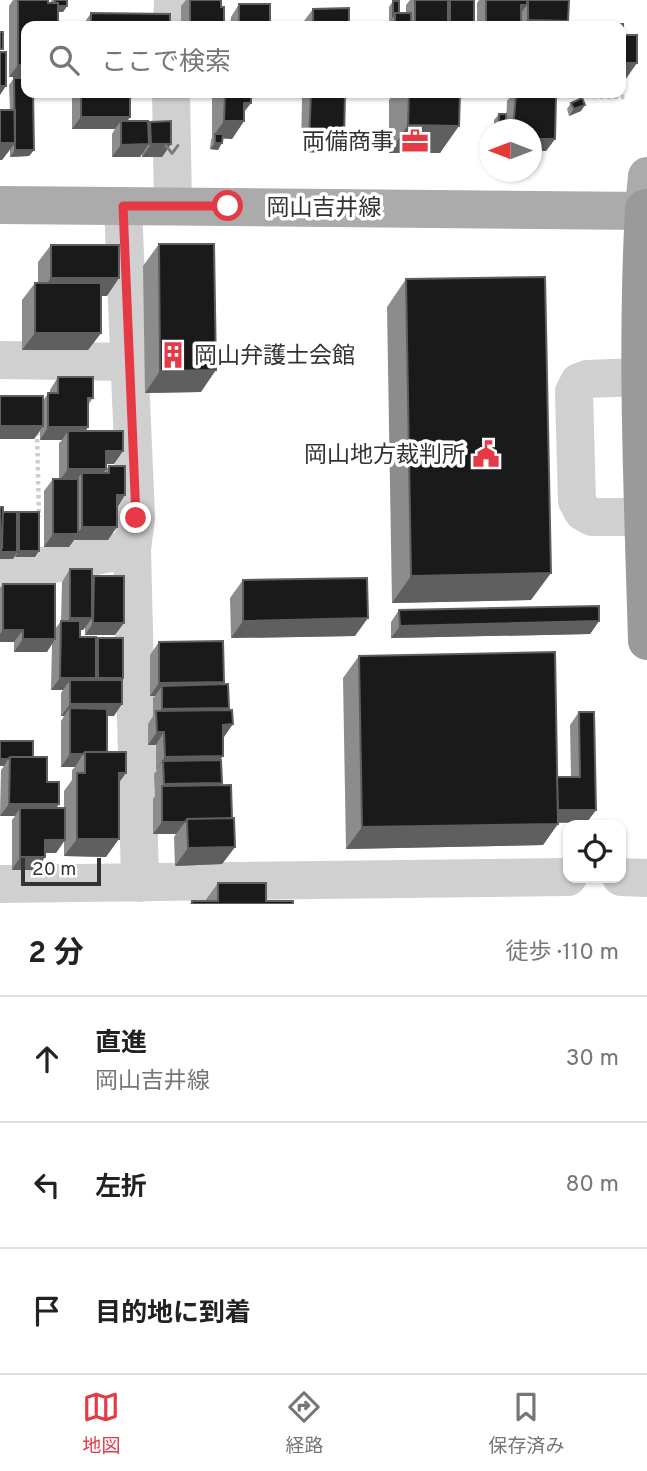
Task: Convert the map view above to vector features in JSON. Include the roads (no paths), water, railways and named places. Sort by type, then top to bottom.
[{"type":"highway","points":[[646,201],[639,377],[647,641]]},
{"type":"main road","name":"岡山吉井線","points":[[0,205],[646,201]]},
{"type":"street","points":[[172,21],[173,0]]},
{"type":"street","points":[[171,98],[173,206]]},
{"type":"street","points":[[123,206],[136,518],[132,549],[140,883]]},
{"type":"street","points":[[0,360],[131,362]]},
{"type":"street","points":[[639,377],[587,379],[579,382],[574,392],[577,501],[583,512],[592,517],[643,517]]},
{"type":"street","points":[[0,574],[132,549]]},
{"type":"street","points":[[0,884],[563,877]]},
{"type":"street","points":[[626,877],[647,878]]},
{"type":"place","name":"両備商事","points":[[415,141]]},
{"type":"place","name":"岡山弁護士会館","points":[[173,355]]},
{"type":"place","name":"岡山地方裁判所","points":[[486,454]]}]
